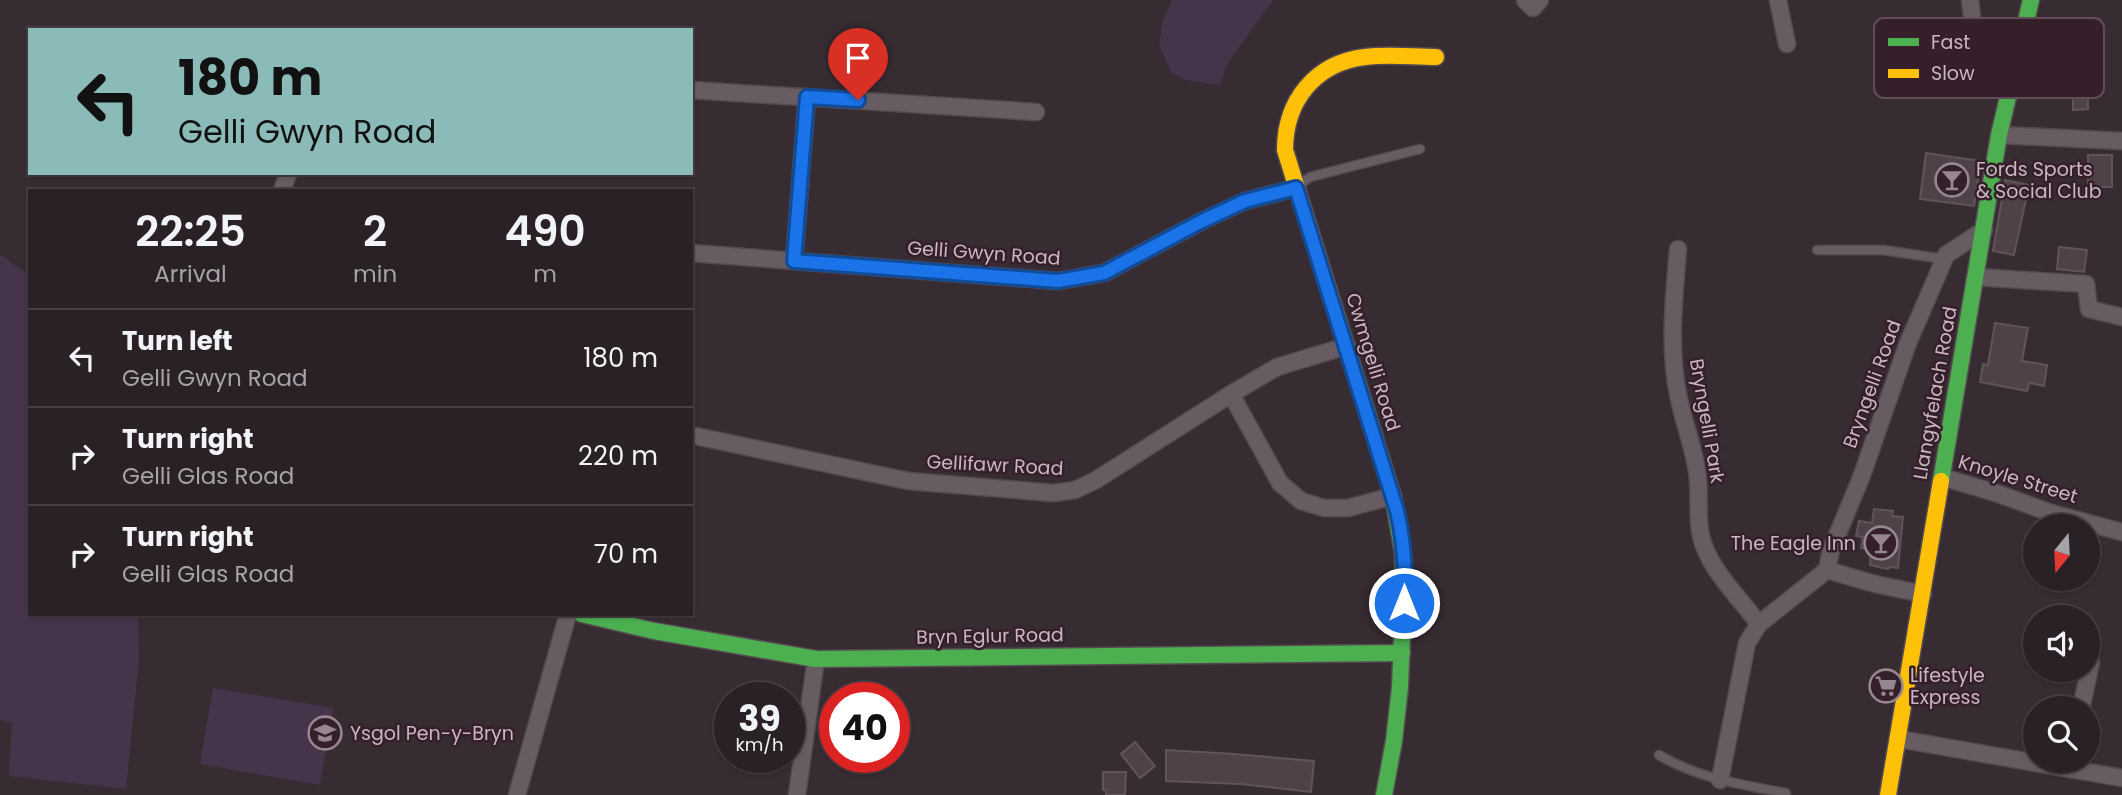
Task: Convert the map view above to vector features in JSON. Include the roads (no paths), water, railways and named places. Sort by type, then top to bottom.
[{"type":"street","points":[[1778,0],[1787,44]]},
{"type":"street","points":[[1970,0],[1972,18]]},
{"type":"street","name":"Llangyfelach Road","points":[[2027,18],[2031,0]]},
{"type":"street","name":"Cwmgelli Road","points":[[1384,795],[1399,711],[1405,579],[1401,527],[1285,150],[1286,127],[1294,104],[1310,82],[1331,66],[1363,57],[1436,57]]},
{"type":"street","points":[[693,90],[1035,112]]},
{"type":"street","points":[[794,261],[807,97]]},
{"type":"street","name":"Llangyfelach Road","points":[[1888,795],[1999,135],[2008,98]]},
{"type":"street","points":[[1999,135],[2122,141]]},
{"type":"street","name":"Gelli Gwyn Road","points":[[693,253],[1058,281],[1104,273],[1245,201],[1296,188]]},
{"type":"street","name":"Bryngelli Road","points":[[1827,570],[1830,550],[1861,478],[1908,343],[1944,259],[1984,230]]},
{"type":"street","name":"Bryngelli Park","points":[[1678,249],[1672,333],[1675,370],[1698,475],[1703,545],[1714,566],[1759,624]]},
{"type":"street","points":[[1976,277],[2087,284],[2089,309],[2122,317]]},
{"type":"street","name":"Gellifawr Road","points":[[693,435],[908,481],[1054,493],[1075,490],[1096,480],[1277,367],[1347,346]]},
{"type":"street","points":[[1231,394],[1280,483],[1301,500],[1324,508],[1348,508],[1393,496]]},
{"type":"street","name":"Knoyle Street","points":[[1942,477],[2051,513],[2122,532]]},
{"type":"street","points":[[1720,780],[1746,643],[1759,624],[1827,570],[1923,594]]},
{"type":"street","points":[[517,795],[567,616]]},
{"type":"street","name":"Bryn Eglur Road","points":[[590,616],[654,631],[816,659],[1402,653]]},
{"type":"street","points":[[797,795],[816,659]]},
{"type":"street","points":[[1899,739],[2023,757]]},
{"type":"street","points":[[2100,772],[2122,778]]},
{"type":"lane","points":[[1296,188],[1310,177],[1420,149]]},
{"type":"lane","points":[[1817,250],[1883,250],[1944,259]]},
{"type":"lane","points":[[1659,755],[1673,764],[1720,780],[1786,793]]},
{"type":"place","name":"Fords Sports & Social Club","points":[[1952,180]]},
{"type":"place","name":"The Eagle Inn","points":[[1881,543]]},
{"type":"place","name":"Lifestyle Express","points":[[1886,686]]},
{"type":"place","name":"Ysgol Pen-y-Bryn","points":[[325,733]]}]
